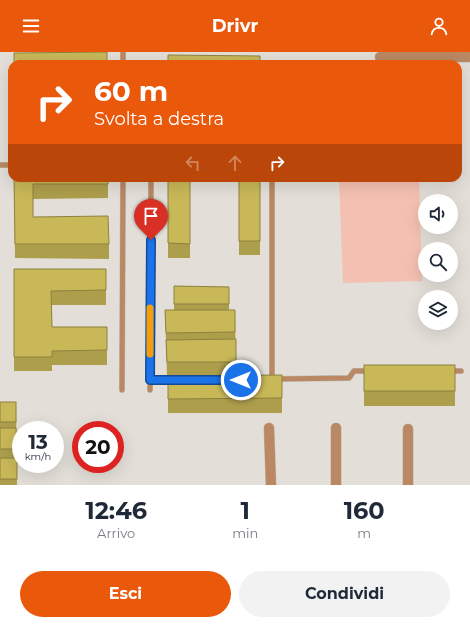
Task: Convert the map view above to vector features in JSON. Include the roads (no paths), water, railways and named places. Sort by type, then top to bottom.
[{"type":"street","points":[[380,57],[470,57]]},
{"type":"street","points":[[269,428],[271,485]]},
{"type":"street","points":[[336,428],[336,485]]},
{"type":"street","points":[[408,429],[408,485]]},
{"type":"lane","points":[[122,390],[123,182]]},
{"type":"lane","points":[[150,390],[151,182]]},
{"type":"lane","points":[[272,182],[272,379]]},
{"type":"lane","points":[[264,379],[349,378],[354,371],[377,371]]},
{"type":"lane","points":[[438,371],[461,371]]},
{"type":"lane","points":[[150,380],[180,380]]}]
